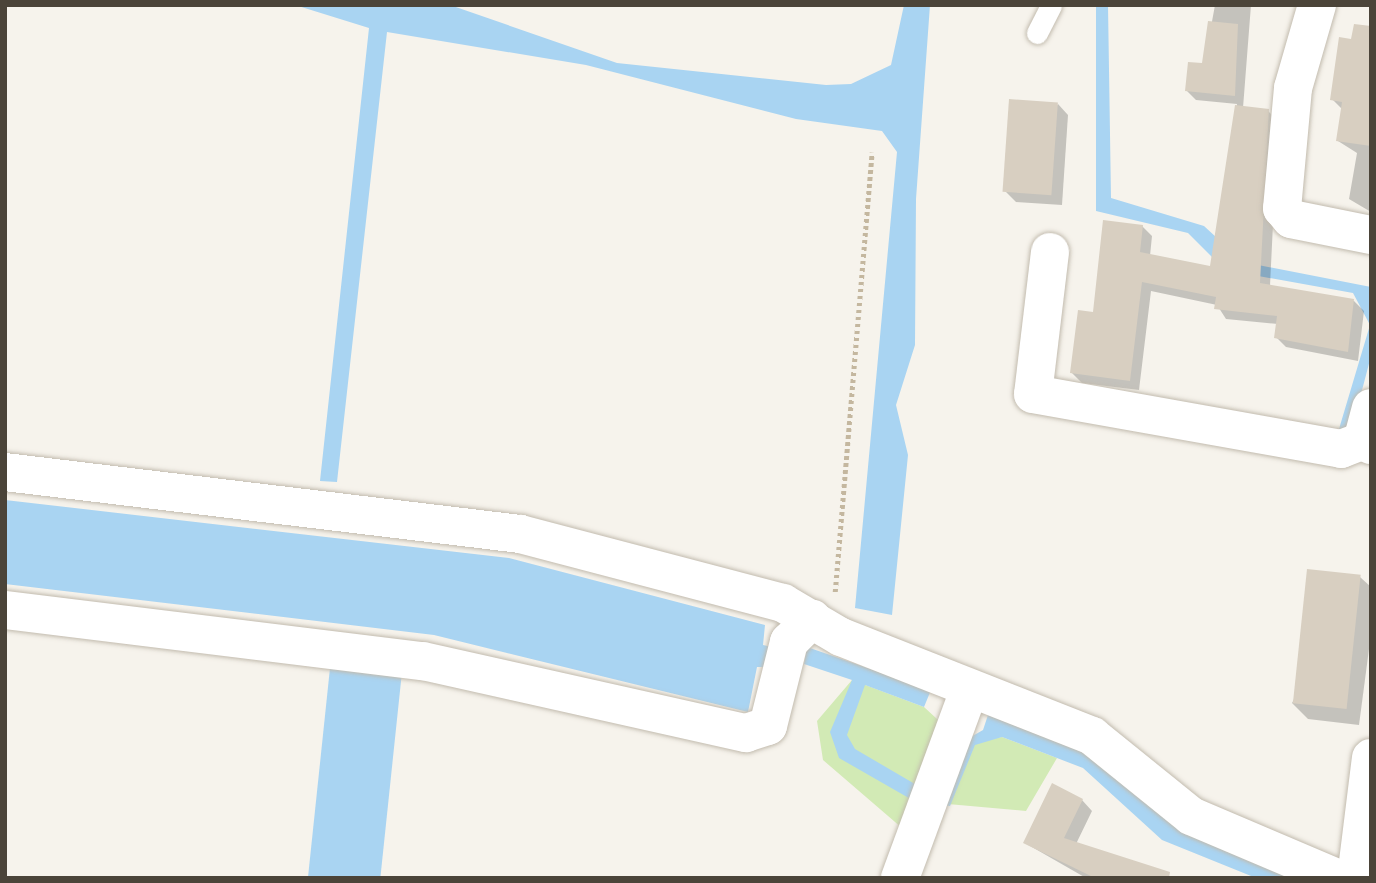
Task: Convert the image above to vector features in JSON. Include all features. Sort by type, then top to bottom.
[{"type":"street","points":[[1317,5],[1293,88],[1282,208],[1291,219],[1371,235]]},
{"type":"street","points":[[1050,252],[1033,394],[1341,449],[1368,431]]},
{"type":"street","points":[[5,472],[520,534],[783,603],[794,646],[768,726],[746,733],[424,661],[5,610]]},
{"type":"street","points":[[794,646],[970,688],[1091,736],[1191,816],[1337,878]]},
{"type":"street","points":[[900,878],[970,688]]},
{"type":"street","points":[[1356,878],[1371,758]]},
{"type":"lane","points":[[1037,33],[1051,5]]},
{"type":"path","points":[[794,646],[835,594],[872,153]]},
{"type":"green space","points":[[852,680],[924,707],[962,742],[1002,737],[1057,758],[1026,811],[914,801],[902,828],[823,760],[817,721]]},
{"type":"water","points":[[295,5],[450,5],[617,63],[826,85],[851,84],[891,65],[904,5],[930,5],[916,199],[915,345],[896,405],[908,455],[892,615],[855,608],[897,152],[882,131],[796,119],[586,65],[387,32],[337,482],[320,481],[369,28]]},
{"type":"water","points":[[1096,5],[1108,5],[1111,198],[1204,226],[1243,262],[1371,287],[1371,356],[1351,432],[1339,429],[1370,325],[1353,293],[1225,270],[1188,233],[1096,211]]},
{"type":"water","points":[[5,500],[509,558],[765,625],[763,645],[772,647],[768,667],[757,667],[748,712],[434,635],[5,584]]},
{"type":"water","points":[[807,647],[931,690],[924,707],[865,685],[847,735],[855,749],[920,787],[914,801],[839,758],[830,732],[852,680],[804,664]]},
{"type":"water","points":[[330,668],[402,676],[380,878],[308,878]]},
{"type":"water","points":[[988,715],[1092,755],[1303,878],[1256,878],[1162,840],[1083,768],[1002,737],[975,745],[950,806],[937,804],[962,742],[983,730]]},
{"type":"building","points":[[1208,21],[1238,24],[1235,96],[1185,91],[1188,62],[1202,63]]},
{"type":"building","points":[[1354,24],[1371,26],[1371,146],[1336,141],[1342,102],[1330,100],[1339,37],[1351,39]]},
{"type":"building","points":[[1009,99],[1058,102],[1051,195],[1003,192]]},
{"type":"building","points":[[1235,105],[1269,109],[1260,283],[1354,299],[1348,352],[1274,338],[1277,316],[1214,309],[1216,297],[1142,282],[1130,381],[1070,373],[1078,310],[1093,312],[1103,220],[1143,225],[1140,252],[1210,266]]},
{"type":"building","points":[[1307,569],[1361,575],[1347,709],[1293,703]]},
{"type":"building","points":[[1052,783],[1083,799],[1064,838],[1170,872],[1169,878],[1095,878],[1023,843]]}]
